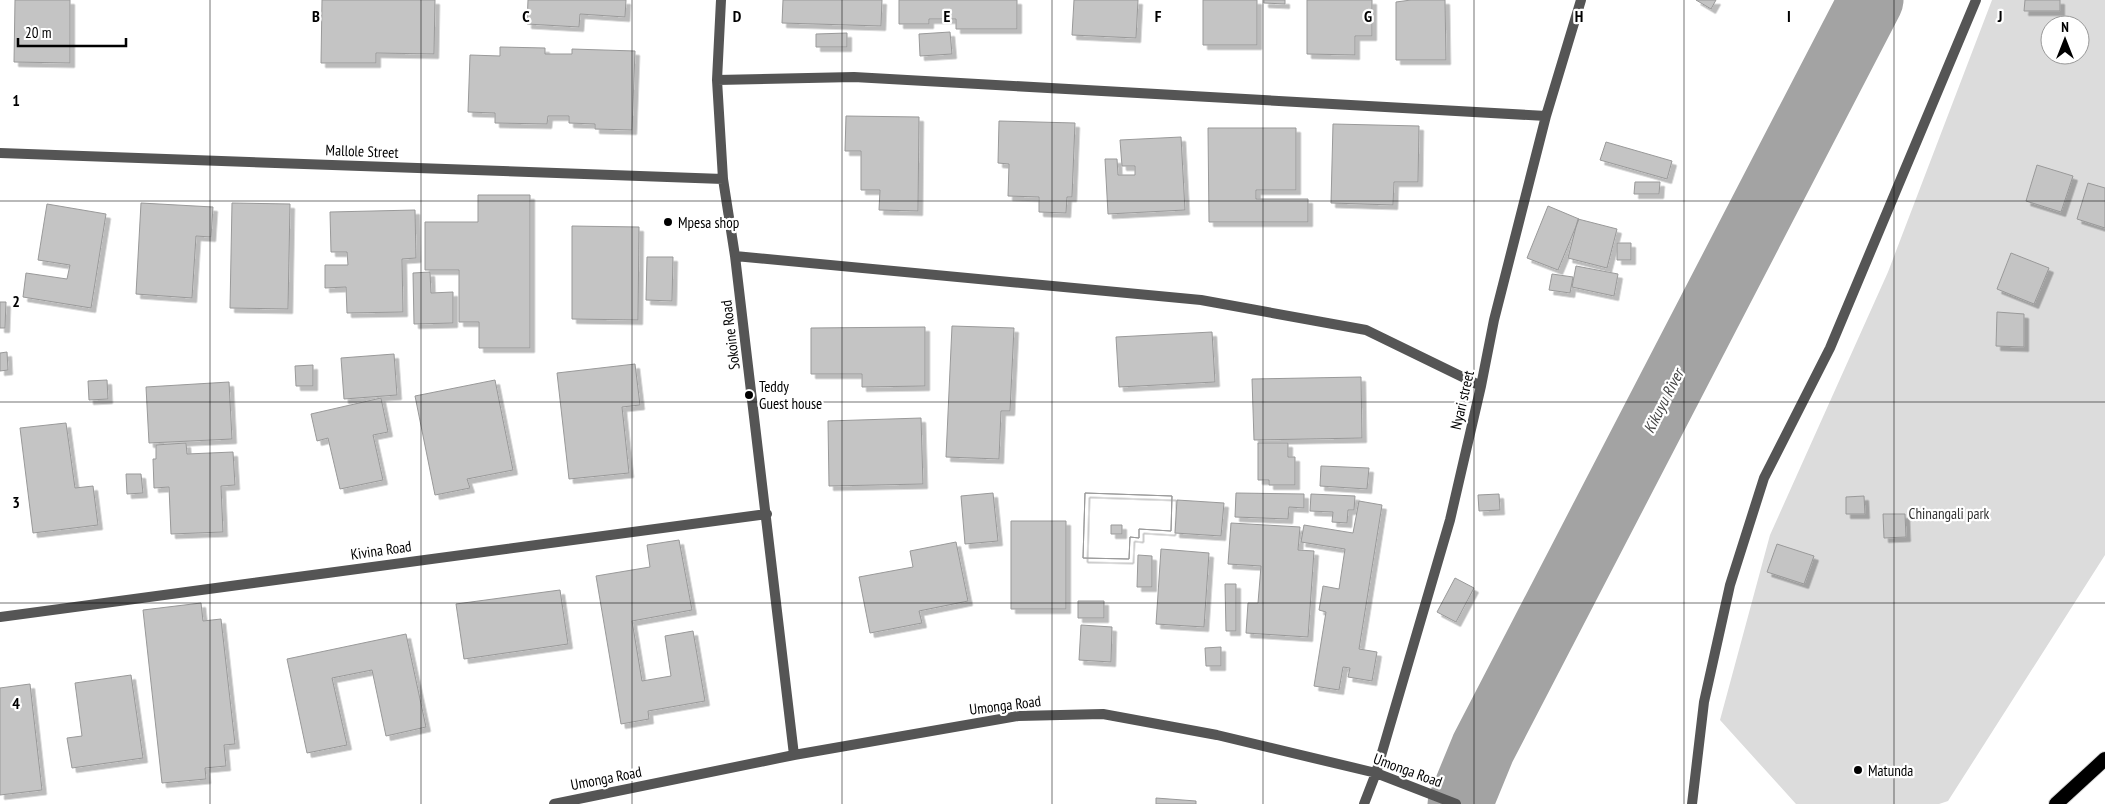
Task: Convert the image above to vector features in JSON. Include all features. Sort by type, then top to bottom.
[{"type":"highway","points":[[2056,804],[2105,759]]},
{"type":"street","name":"Sokoine Road","points":[[722,0],[717,80],[723,179],[735,256],[767,514],[794,755]]},
{"type":"street","name":"Nyari street","points":[[1364,804],[1376,773],[1450,520],[1482,386],[1494,320],[1546,116],[1581,0]]},
{"type":"street","points":[[1692,804],[1704,702],[1728,594],[1764,478],[1830,348],[1976,0]]},
{"type":"street","points":[[717,80],[854,78],[1546,116]]},
{"type":"street","name":"Mallole Street","points":[[0,154],[723,179]]},
{"type":"street","points":[[735,256],[1201,300],[1366,330],[1482,386]]},
{"type":"street","name":"Kivina Road","points":[[0,617],[767,514]]},
{"type":"street","name":"Umonga Road","points":[[554,804],[794,755],[1018,716],[1103,714],[1216,735],[1376,773],[1456,804]]},
{"type":"green space","name":"Chinangali park","points":[[1992,0],[2105,0],[2105,555],[1948,801],[1939,804],[1796,804],[1720,720],[1770,535],[1888,272]]},
{"type":"building","points":[[15,0],[70,0],[70,63],[14,62]]},
{"type":"building","points":[[322,0],[435,0],[434,54],[376,53],[376,63],[321,63]]},
{"type":"building","points":[[528,0],[626,0],[625,17],[580,14],[579,27],[527,24]]},
{"type":"building","points":[[783,0],[882,0],[881,26],[782,23]]},
{"type":"building","points":[[899,0],[1017,0],[1017,29],[956,29],[956,19],[929,19],[929,24],[899,24]]},
{"type":"building","points":[[1074,0],[1138,0],[1136,38],[1072,35]]},
{"type":"building","points":[[1203,0],[1257,0],[1257,45],[1203,45]]},
{"type":"building","points":[[1264,0],[1285,0],[1285,4],[1264,3]]},
{"type":"building","points":[[1307,0],[1372,0],[1372,36],[1355,36],[1355,55],[1307,54]]},
{"type":"building","points":[[1445,0],[1446,60],[1396,60],[1396,2]]},
{"type":"building","points":[[1696,0],[1716,0],[1711,9]]},
{"type":"building","points":[[2025,0],[2060,0],[2060,11],[2024,11]]},
{"type":"building","points":[[950,32],[952,54],[920,56],[919,34]]},
{"type":"building","points":[[847,33],[847,47],[816,47],[816,34]]},
{"type":"building","points":[[500,47],[545,48],[545,54],[572,54],[572,49],[635,51],[632,130],[595,129],[595,124],[569,123],[569,116],[548,116],[547,124],[495,123],[495,113],[468,112],[470,55],[500,56]]},
{"type":"building","points":[[846,116],[919,117],[918,211],[879,210],[880,190],[861,190],[861,151],[845,151]]},
{"type":"building","points":[[999,121],[1075,123],[1072,197],[1067,197],[1066,213],[1039,212],[1039,197],[1008,196],[1009,164],[998,163]]},
{"type":"building","points":[[1333,124],[1419,126],[1418,182],[1394,182],[1393,205],[1331,203]]},
{"type":"building","points":[[1208,128],[1296,128],[1296,190],[1256,190],[1256,199],[1308,199],[1308,222],[1209,222]]},
{"type":"building","points":[[1181,137],[1185,210],[1108,214],[1105,159],[1117,159],[1118,175],[1135,175],[1135,166],[1122,166],[1120,140]]},
{"type":"building","points":[[1606,142],[1672,161],[1667,179],[1600,160]]},
{"type":"building","points":[[2037,165],[2073,176],[2061,212],[2026,201]]},
{"type":"building","points":[[1635,182],[1660,182],[1659,194],[1634,194]]},
{"type":"building","points":[[2088,183],[2105,188],[2105,228],[2077,219]]},
{"type":"building","points":[[478,195],[530,195],[530,348],[479,348],[479,322],[459,322],[459,270],[425,270],[425,222],[478,222]]},
{"type":"building","points":[[141,203],[213,207],[211,237],[196,236],[192,298],[136,294]]},
{"type":"building","points":[[232,203],[290,204],[288,309],[230,308]]},
{"type":"building","points":[[47,204],[106,214],[91,308],[23,297],[26,273],[67,279],[70,265],[38,260]]},
{"type":"building","points":[[1548,206],[1579,219],[1558,270],[1527,258]]},
{"type":"building","points":[[415,210],[416,258],[402,259],[403,312],[347,313],[346,287],[325,288],[325,265],[348,265],[347,252],[331,252],[330,212]]},
{"type":"building","points":[[1578,219],[1617,229],[1607,268],[1568,258]]},
{"type":"building","points":[[572,226],[639,227],[638,320],[572,319]]},
{"type":"building","points":[[1617,243],[1631,243],[1631,260],[1617,260]]},
{"type":"building","points":[[2011,253],[2049,268],[2034,304],[1997,289]]},
{"type":"building","points":[[647,257],[673,257],[672,301],[646,300]]},
{"type":"building","points":[[1576,266],[1618,274],[1614,296],[1572,287]]},
{"type":"building","points":[[430,272],[431,293],[453,292],[453,323],[414,324],[413,273]]},
{"type":"building","points":[[1552,274],[1573,277],[1570,293],[1549,290]]},
{"type":"building","points":[[0,302],[6,302],[5,328],[0,328]]},
{"type":"building","points":[[1997,312],[2024,314],[2024,347],[1996,346]]},
{"type":"building","points":[[952,326],[1014,328],[1010,411],[1001,411],[999,459],[946,457]]},
{"type":"building","points":[[925,327],[925,386],[862,387],[862,374],[811,374],[811,328]]},
{"type":"building","points":[[1212,332],[1215,382],[1119,387],[1116,337]]},
{"type":"building","points":[[7,352],[8,370],[0,371],[0,353]]},
{"type":"building","points":[[394,354],[397,395],[344,399],[341,358]]},
{"type":"building","points":[[635,364],[640,405],[622,407],[629,473],[569,479],[557,373]]},
{"type":"building","points":[[313,365],[313,386],[296,386],[295,366]]},
{"type":"building","points":[[1361,377],[1362,438],[1254,440],[1252,379]]},
{"type":"building","points":[[107,380],[108,399],[89,400],[88,381]]},
{"type":"building","points":[[495,380],[513,470],[467,479],[470,488],[435,495],[415,396]]},
{"type":"building","points":[[229,382],[232,439],[149,443],[146,387]]},
{"type":"building","points":[[381,398],[388,432],[373,435],[383,480],[340,489],[328,438],[317,441],[311,414]]},
{"type":"building","points":[[921,418],[923,484],[829,486],[828,421]]},
{"type":"building","points":[[66,423],[75,488],[93,486],[98,525],[33,533],[20,428]]},
{"type":"building","points":[[186,443],[187,454],[233,452],[235,485],[221,486],[223,532],[171,534],[169,487],[154,488],[153,459],[156,459],[156,445]]},
{"type":"building","points":[[1258,443],[1288,443],[1288,457],[1295,457],[1295,485],[1269,485],[1269,480],[1258,480]]},
{"type":"building","points":[[1321,466],[1369,468],[1367,489],[1320,486]]},
{"type":"building","points":[[126,474],[141,474],[143,493],[127,494]]},
{"type":"building","points":[[993,493],[998,541],[965,544],[961,496]]},
{"type":"building","points":[[1085,493],[1172,496],[1171,531],[1139,529],[1139,538],[1130,537],[1129,559],[1083,558]],"holes":[[[1111,525],[1122,525],[1122,534],[1111,534]]]},
{"type":"building","points":[[1085,493],[1172,496],[1171,531],[1139,529],[1139,538],[1130,537],[1129,559],[1083,558]]},
{"type":"building","points":[[1236,493],[1304,494],[1304,508],[1289,507],[1288,519],[1235,517]]},
{"type":"building","points":[[1311,494],[1355,496],[1354,510],[1348,510],[1347,523],[1332,522],[1333,512],[1310,511]]},
{"type":"building","points":[[1499,494],[1500,510],[1479,511],[1478,495]]},
{"type":"building","points":[[1864,496],[1865,514],[1846,514],[1846,497]]},
{"type":"building","points":[[1177,500],[1224,503],[1221,536],[1175,533]]},
{"type":"building","points":[[1359,501],[1382,505],[1359,649],[1377,652],[1372,681],[1348,677],[1350,668],[1343,667],[1339,690],[1314,686],[1326,612],[1319,610],[1323,586],[1339,589],[1345,549],[1301,542],[1304,525],[1353,533]]},
{"type":"building","points":[[1883,514],[1905,514],[1906,537],[1884,538]]},
{"type":"building","points":[[1011,521],[1066,521],[1066,609],[1011,609]]},
{"type":"building","points":[[1231,523],[1300,527],[1298,550],[1314,551],[1308,637],[1246,633],[1248,603],[1258,603],[1261,566],[1228,564]]},
{"type":"building","points":[[679,540],[692,610],[632,621],[642,681],[671,676],[665,636],[693,631],[705,701],[648,711],[649,719],[621,724],[596,576],[650,567],[647,545]]},
{"type":"building","points":[[956,542],[968,601],[919,611],[922,623],[870,633],[859,577],[913,567],[910,551]]},
{"type":"building","points":[[1777,544],[1814,556],[1804,584],[1767,572]]},
{"type":"building","points":[[1161,549],[1209,553],[1204,627],[1156,624]]},
{"type":"building","points":[[1138,555],[1152,556],[1152,587],[1137,587]]},
{"type":"building","points":[[1455,578],[1474,588],[1456,622],[1437,612]]},
{"type":"building","points":[[1225,584],[1236,584],[1236,631],[1226,631]]},
{"type":"building","points":[[560,590],[568,644],[464,659],[456,604]]},
{"type":"building","points":[[1078,601],[1104,601],[1104,618],[1078,618]]},
{"type":"building","points":[[201,603],[203,621],[221,619],[235,744],[224,745],[226,766],[205,768],[206,779],[162,783],[143,610]]},
{"type":"building","points":[[1081,625],[1112,627],[1111,662],[1079,660]]},
{"type":"building","points":[[406,634],[426,727],[386,736],[372,670],[332,678],[347,745],[307,753],[287,659]]},
{"type":"building","points":[[1221,647],[1221,666],[1206,666],[1205,648]]},
{"type":"building","points":[[131,675],[143,758],[72,768],[67,738],[82,736],[75,683]]},
{"type":"building","points":[[30,684],[42,790],[0,795],[0,688]]},
{"type":"building","points":[[1156,798],[1196,801],[1196,804],[1156,804]]},
{"type":"waterway","name":"Kikuyu River","points":[[1460,804],[1483,748],[1871,0]]},
{"type":"place","name":"Mpesa shop","points":[[668,222]]},
{"type":"place","name":"Teddy Guest house","points":[[749,395]]},
{"type":"place","name":"Matunda","points":[[1858,770]]}]
